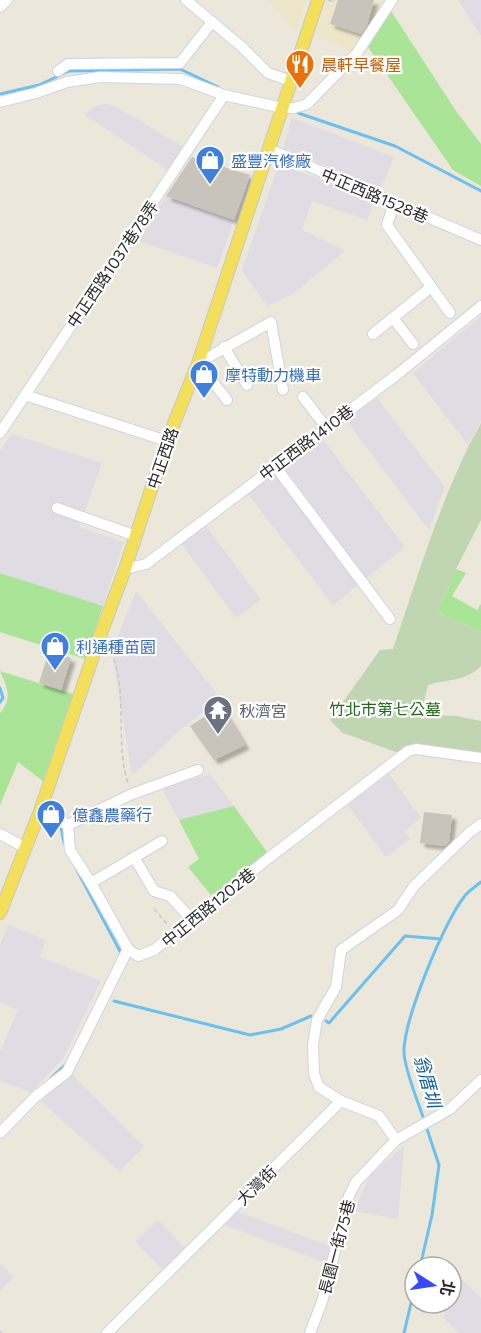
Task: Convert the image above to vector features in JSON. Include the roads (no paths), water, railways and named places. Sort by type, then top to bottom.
[{"type":"main road","name":"中正西路","points":[[0,913],[40,811],[125,569],[167,441],[198,363],[318,0]]},
{"type":"street","points":[[0,7],[7,0]]},
{"type":"street","points":[[186,0],[242,46],[268,73],[291,81]]},
{"type":"street","points":[[0,102],[67,82],[100,77],[181,79],[224,95],[283,108],[294,108],[307,104],[357,53],[392,0]]},
{"type":"street","points":[[58,71],[68,64],[180,63],[212,22]]},
{"type":"street","name":"中正西路1037巷78弄","points":[[0,434],[224,95]]},
{"type":"street","name":"中正西路1528巷","points":[[269,149],[481,240]]},
{"type":"street","points":[[394,203],[387,225],[450,313]]},
{"type":"street","points":[[373,334],[431,287]]},
{"type":"street","name":"中正西路1410巷","points":[[125,569],[146,564],[399,373],[481,306]]},
{"type":"street","points":[[393,318],[413,344]]},
{"type":"street","points":[[227,400],[198,363],[271,322],[283,390]]},
{"type":"street","points":[[224,347],[247,385]]},
{"type":"street","points":[[26,395],[167,441]]},
{"type":"street","points":[[303,397],[326,427]]},
{"type":"street","points":[[275,466],[390,620]]},
{"type":"street","points":[[57,508],[136,536]]},
{"type":"street","name":"中正西路1202巷","points":[[128,949],[138,956],[154,950],[408,751],[416,749],[481,758]]},
{"type":"street","points":[[68,825],[132,794],[198,770]]},
{"type":"street","points":[[40,811],[68,825]]},
{"type":"street","points":[[481,824],[414,886],[398,910],[341,950],[336,987],[317,1020],[313,1045],[314,1074],[319,1087],[341,1101],[379,1116],[396,1140],[465,1097],[481,1080]]},
{"type":"street","points":[[0,1133],[35,1097],[66,1072],[128,949],[92,883],[70,850],[68,825]]},
{"type":"street","points":[[0,834],[26,848]]},
{"type":"street","points":[[92,883],[162,841]]},
{"type":"street","points":[[134,857],[154,891],[170,896],[192,920]]},
{"type":"street","name":"大灣街","points":[[107,1333],[341,1101]]},
{"type":"street","name":"長園一街75巷","points":[[310,1333],[321,1302],[349,1196],[356,1182],[396,1140]]},
{"type":"waterway","points":[[0,94],[39,85],[69,71],[180,69],[218,87]]},
{"type":"waterway","points":[[298,113],[395,146],[481,191]]},
{"type":"waterway","points":[[0,688],[3,698],[0,702]]},
{"type":"waterway","points":[[61,827],[64,843]]},
{"type":"waterway","points":[[77,870],[120,955]]},
{"type":"waterway","name":"翁厝圳","points":[[424,1120],[407,1068],[404,1053],[405,1038],[417,996],[446,927],[466,895],[481,882]]},
{"type":"waterway","points":[[326,1021],[329,1023],[405,936],[441,939]]},
{"type":"waterway","points":[[114,1001],[250,1035],[281,1029],[311,1016]]},
{"type":"waterway","points":[[52,1077],[65,1065]]},
{"type":"waterway","name":"翁厝圳","points":[[423,1255],[432,1215],[439,1165],[426,1126]]},
{"type":"waterway","name":"翁厝圳","points":[[404,1333],[408,1315]]},
{"type":"place","name":"晨軒早餐屋","points":[[300,90]]},
{"type":"place","name":"盛豐汽修廠","points":[[210,186]]},
{"type":"place","name":"摩特動力機車","points":[[204,400]]},
{"type":"place","name":"利通種苗園","points":[[55,672]]},
{"type":"place","name":"秋濟宮","points":[[218,736]]},
{"type":"place","name":"億鑫農藥行","points":[[51,840]]},
{"type":"park label","name":"竹北市第七公墓","points":[[385,708]]}]
